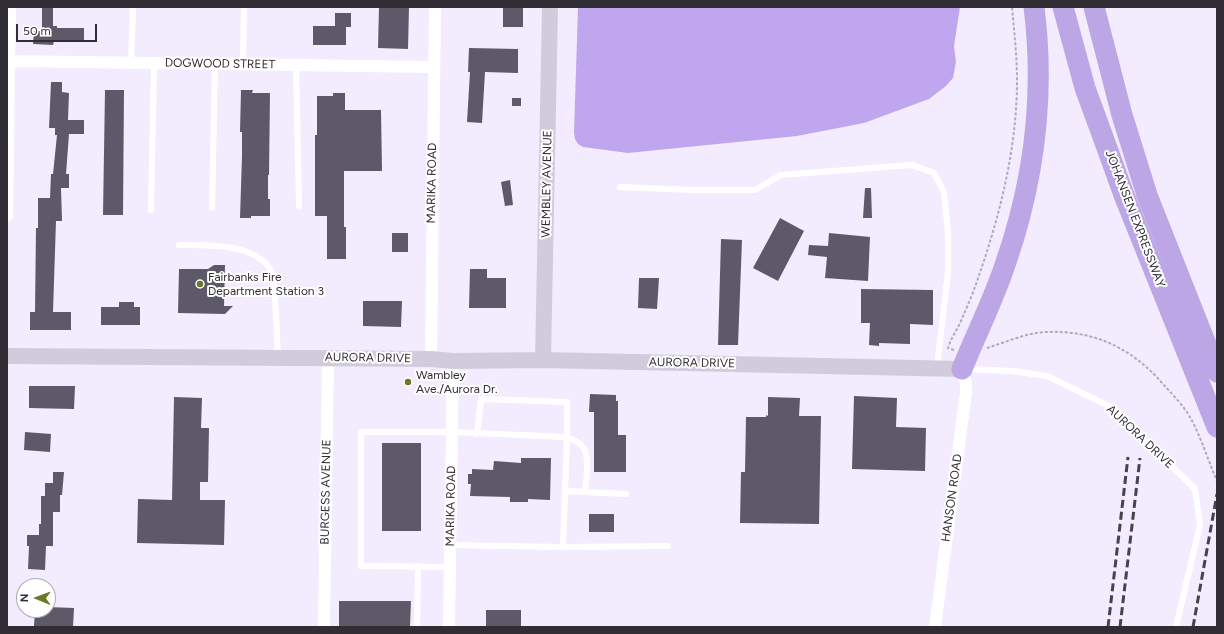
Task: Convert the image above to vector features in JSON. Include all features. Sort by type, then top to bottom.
[{"type":"highway","points":[[962,369],[979,332],[1005,266],[1022,212],[1029,179],[1035,142],[1038,96],[1038,57],[1034,7]]},
{"type":"highway","name":"JOHANSEN EXPRESSWAY","points":[[1063,7],[1085,88],[1124,195],[1217,427]]},
{"type":"highway","name":"JOHANSEN EXPRESSWAY","points":[[1094,7],[1122,115],[1147,196],[1217,372]]},
{"type":"street","points":[[7,216],[8,61],[10,7]]},
{"type":"street","name":"MARIKA ROAD","points":[[431,359],[433,67],[435,7]]},
{"type":"street","name":"WEMBLEY AVENUE","points":[[543,360],[550,7]]},
{"type":"street","name":"DOGWOOD STREET","points":[[8,61],[433,67]]},
{"type":"street","name":"AURORA DRIVE","points":[[7,356],[431,359],[453,361],[543,360],[962,369]]},
{"type":"street","name":"BURGESS AVENUE","points":[[324,627],[328,358]]},
{"type":"street","name":"MARIKA ROAD","points":[[449,627],[453,361]]},
{"type":"street","name":"HANSON ROAD","points":[[935,627],[966,393],[966,383],[962,369]]},
{"type":"lane","points":[[131,62],[133,7]]},
{"type":"lane","points":[[243,64],[244,7]]},
{"type":"lane","points":[[151,210],[154,63]]},
{"type":"lane","points":[[212,208],[215,64]]},
{"type":"lane","points":[[296,65],[298,206]]},
{"type":"lane","points":[[620,187],[692,190],[755,190],[780,176],[788,175],[912,165],[934,172],[944,192],[948,232],[948,272],[937,369]]},
{"type":"lane","points":[[179,244],[214,245],[244,251],[263,261],[271,270],[274,290],[278,358]]},
{"type":"lane","name":"AURORA DRIVE","points":[[962,369],[1013,371],[1047,376],[1111,407],[1195,489],[1200,525],[1176,627]]},
{"type":"lane","points":[[477,434],[480,399],[567,402],[563,547]]},
{"type":"lane","points":[[450,567],[360,566],[361,432],[452,432],[567,437],[580,443],[585,449],[588,471],[585,492]]},
{"type":"lane","points":[[565,491],[626,494]]},
{"type":"lane","points":[[450,545],[563,547],[668,546]]},
{"type":"lane","points":[[417,627],[418,566]]},
{"type":"path","points":[[948,348],[951,338],[961,321],[975,286],[995,227],[1007,177],[1014,134],[1017,81],[1016,48],[1012,7]]},
{"type":"path","points":[[981,351],[1023,336],[1045,332],[1084,335],[1104,340],[1125,350],[1140,361],[1157,377],[1189,416],[1217,481]]},
{"type":"shaded area","points":[[578,7],[960,7],[954,46],[956,62],[953,78],[946,86],[929,99],[864,123],[797,136],[628,153],[583,147],[578,144],[575,139]]},
{"type":"building","points":[[42,7],[53,7],[53,26],[57,26],[57,28],[84,28],[84,41],[54,41],[53,45],[33,44],[34,31],[42,31]]},
{"type":"building","points":[[379,7],[409,7],[408,49],[378,48]]},
{"type":"building","points":[[503,7],[523,7],[523,27],[503,27]]},
{"type":"building","points":[[335,13],[351,13],[351,27],[346,27],[346,45],[313,45],[313,26],[335,26]]},
{"type":"building","points":[[469,48],[518,49],[518,73],[485,72],[482,123],[467,122],[470,72],[468,72]]},
{"type":"building","points":[[51,82],[62,82],[62,92],[69,93],[68,120],[84,120],[84,134],[69,134],[66,174],[69,174],[69,188],[61,188],[62,221],[56,221],[53,312],[71,312],[71,330],[30,330],[30,312],[35,312],[36,228],[38,228],[38,198],[50,198],[51,174],[53,174],[57,135],[55,135],[55,128],[49,128]]},
{"type":"building","points":[[105,90],[124,90],[123,215],[103,215]]},
{"type":"building","points":[[241,90],[253,90],[252,93],[270,93],[268,199],[270,199],[270,216],[251,216],[251,218],[240,218],[242,156],[242,132],[240,132]]},
{"type":"building","points":[[333,93],[345,93],[345,110],[381,110],[382,171],[344,171],[344,227],[346,227],[346,259],[327,259],[327,216],[315,216],[315,135],[317,135],[317,96],[333,96]]},
{"type":"building","points":[[512,98],[521,98],[521,106],[512,106]]},
{"type":"building","points":[[510,180],[513,205],[505,206],[501,182]]},
{"type":"building","points":[[865,188],[871,188],[872,218],[863,218]]},
{"type":"building","points":[[780,218],[804,231],[778,281],[753,268]]},
{"type":"building","points":[[392,233],[408,233],[408,252],[392,252]]},
{"type":"building","points":[[829,233],[870,237],[868,281],[825,278],[827,257],[808,255],[809,245],[828,246]]},
{"type":"building","points":[[721,239],[742,240],[738,345],[718,345]]},
{"type":"building","points":[[214,265],[225,265],[224,306],[233,306],[225,314],[178,313],[179,269],[208,269]]},
{"type":"building","points":[[470,269],[487,269],[487,278],[506,278],[506,308],[469,308]]},
{"type":"building","points":[[639,278],[659,278],[657,309],[638,308]]},
{"type":"building","points":[[861,289],[933,290],[933,325],[910,324],[910,344],[879,343],[879,346],[869,345],[870,323],[861,323]]},
{"type":"building","points":[[363,301],[402,301],[401,327],[363,326]]},
{"type":"building","points":[[119,302],[134,302],[134,307],[140,307],[140,325],[101,325],[101,307],[119,307]]},
{"type":"building","points":[[29,386],[75,386],[74,409],[29,408]]},
{"type":"building","points":[[590,394],[616,395],[616,401],[618,401],[618,435],[626,435],[626,472],[594,472],[594,412],[589,412]]},
{"type":"building","points":[[854,396],[897,398],[896,427],[926,428],[925,471],[852,469]]},
{"type":"building","points":[[174,397],[202,398],[201,428],[209,428],[208,482],[200,482],[200,500],[225,500],[224,545],[137,543],[138,499],[172,500]]},
{"type":"building","points":[[768,397],[800,398],[799,416],[821,416],[819,524],[740,523],[741,472],[745,472],[746,417],[768,416]]},
{"type":"building","points":[[25,432],[51,434],[50,452],[24,450]]},
{"type":"building","points":[[382,443],[421,443],[421,531],[382,531]]},
{"type":"building","points":[[521,458],[551,458],[550,500],[528,499],[528,502],[510,502],[510,497],[470,496],[471,484],[468,484],[468,474],[472,474],[472,469],[493,470],[494,461],[521,463]]},
{"type":"building","points":[[53,472],[64,472],[62,495],[60,495],[60,512],[53,512],[53,546],[46,546],[45,570],[28,569],[29,546],[27,546],[27,535],[39,535],[39,524],[41,524],[41,496],[45,496],[45,483],[53,483]]},
{"type":"building","points":[[589,514],[614,514],[614,532],[589,532]]},
{"type":"building","points":[[339,601],[411,601],[410,626],[339,627]]},
{"type":"building","points":[[56,607],[74,608],[73,627],[34,626],[34,618],[56,618]]},
{"type":"building","points":[[486,610],[521,610],[521,627],[486,627]]},
{"type":"railway","points":[[1108,627],[1128,457]]},
{"type":"railway","points":[[1120,627],[1140,458]]},
{"type":"railway","points":[[1193,627],[1217,494]]},
{"type":"place","name":"Fairbanks Fire Department Station 3","points":[[200,284]]},
{"type":"place","name":"Wambley Ave./Aurora Dr.","points":[[408,382]]}]
